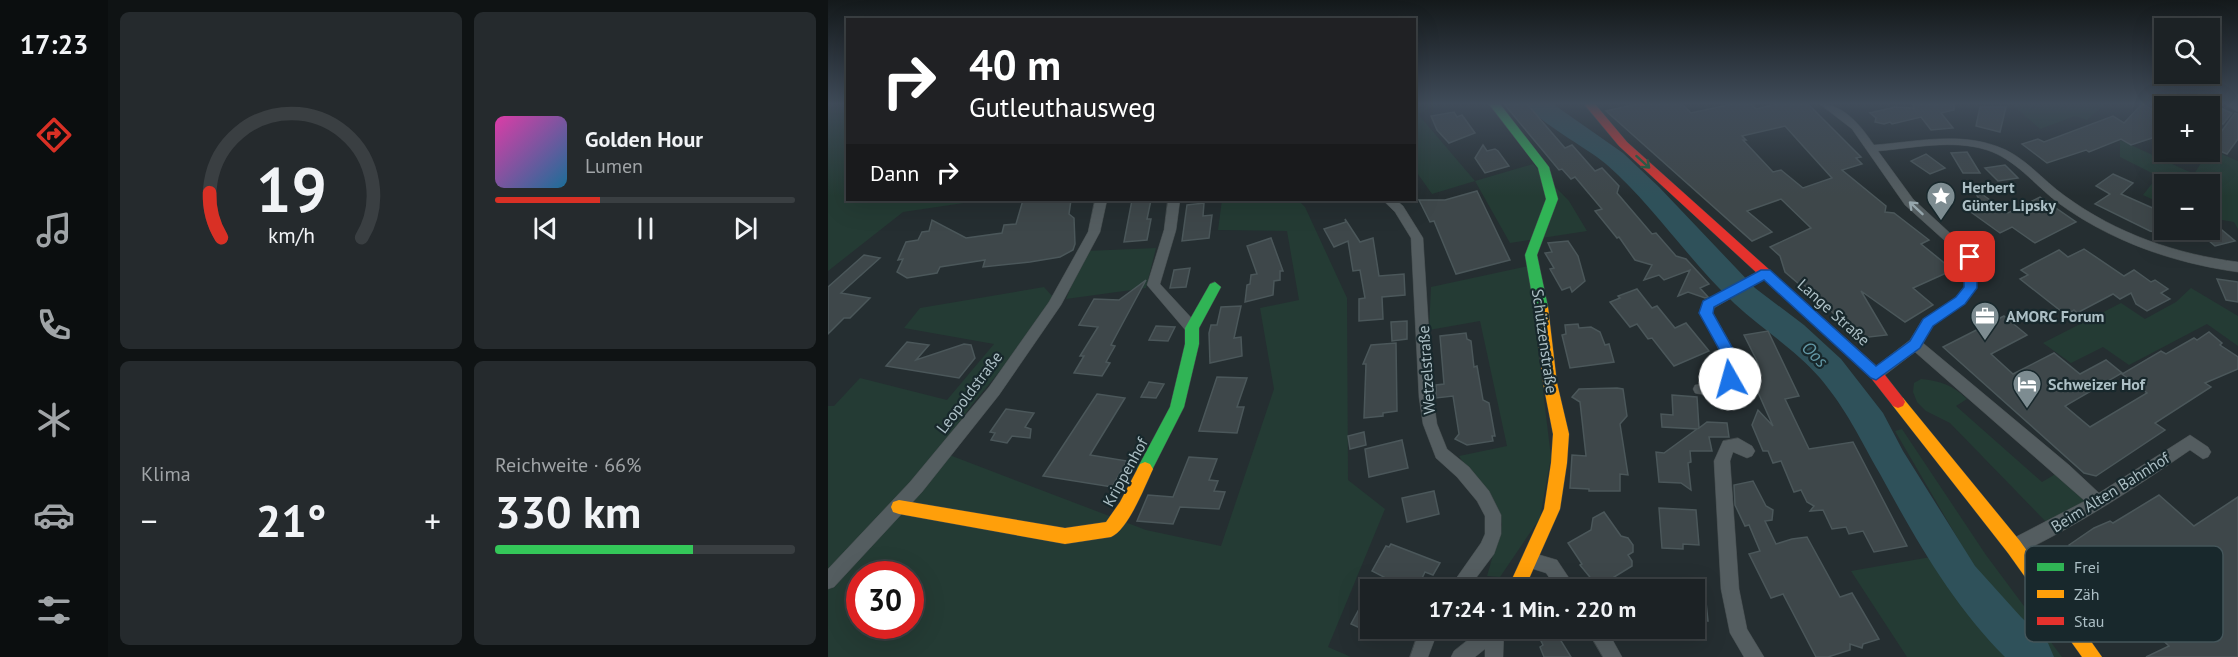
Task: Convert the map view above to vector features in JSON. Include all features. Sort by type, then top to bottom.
[{"type":"street","name":"Schützenstraße","points":[[1518,135],[1543,167],[1552,199],[1531,255],[1539,290],[1550,382],[1561,434],[1552,509],[1520,579]]},
{"type":"street","name":"Lange Straße","points":[[1615,135],[1876,374],[2025,562]]},
{"type":"street","points":[[1862,135],[1909,202],[1970,257],[1970,288],[1960,301],[1928,323],[1915,344],[1876,374]]},
{"type":"street","points":[[1872,148],[1945,143],[1982,145],[2006,153],[2022,164],[2061,199],[2108,227],[2186,259],[2238,267]]},
{"type":"street","name":"Leopoldstraße","points":[[828,581],[899,507],[972,421],[1054,305],[1094,232],[1101,201]]},
{"type":"street","points":[[1174,201],[1170,230],[1153,285],[1192,328]]},
{"type":"street","name":"Wetzelstraße","points":[[1390,201],[1399,209],[1417,238],[1426,397],[1430,424],[1441,453],[1477,488],[1493,515],[1493,534],[1488,548],[1464,579]]},
{"type":"street","points":[[1700,389],[1718,387],[1730,379],[1731,358],[1706,313],[1708,304],[1765,273]]},
{"type":"street","name":"Krippenhof","points":[[899,507],[1065,536],[1111,529],[1137,488],[1177,407],[1191,344],[1192,328],[1215,286]]},
{"type":"street","points":[[1915,344],[2063,470],[2098,503]]},
{"type":"street","name":"Beim Alten Bahnhof","points":[[2014,547],[2038,537],[2098,503],[2190,442],[2203,453]]},
{"type":"street","points":[[1747,451],[1738,445],[1728,446],[1722,461],[1730,589],[1739,633],[1755,657]]},
{"type":"street","points":[[1530,560],[1551,566],[1561,579]]},
{"type":"street","points":[[1419,657],[1426,639]]},
{"type":"street","points":[[1461,657],[1483,639]]},
{"type":"street","points":[[1494,639],[1494,657]]},
{"type":"street","points":[[1601,639],[1613,657]]},
{"type":"street","name":"Lange Straße","points":[[2082,642],[2093,657]]},
{"type":"green space","points":[[828,135],[846,135],[846,201],[977,201],[903,212],[828,271]]},
{"type":"green space","points":[[1416,135],[1436,135],[1475,181],[1432,194],[1416,171]]},
{"type":"green space","points":[[2120,140],[2154,156],[2154,162],[2168,162],[2194,174],[2154,174],[2120,157]]},
{"type":"green space","points":[[2220,153],[2238,161],[2238,229],[2234,222],[2220,220],[2220,174],[2194,174],[2202,162],[2220,162]]},
{"type":"green space","points":[[1533,164],[1569,201],[1587,231],[1510,243],[1475,181]]},
{"type":"green space","points":[[2154,181],[2154,200],[2143,195]]},
{"type":"green space","points":[[1222,201],[1299,201],[1305,207],[1347,298],[1348,480],[1385,509],[1328,647],[1351,657],[828,657],[828,406],[834,406],[860,378],[947,400],[994,344],[904,328],[920,308],[1044,287],[1053,297],[1019,348],[971,406],[939,451],[1146,530],[1221,546],[1274,389],[1260,308],[1299,300],[1287,231],[1218,230]]},
{"type":"green space","points":[[1156,248],[1146,288],[1066,299],[1086,251]]},
{"type":"green space","points":[[1528,266],[1551,457],[1540,518],[1500,577],[1487,576],[1502,524],[1459,456],[1507,446],[1480,321],[1429,330],[1431,287]]},
{"type":"green space","points":[[2191,288],[2238,316],[2238,346],[2207,324],[2129,365],[2103,347],[2071,363],[2043,343],[2121,303],[2145,319],[2176,302]]},
{"type":"green space","points":[[1921,379],[1946,384],[1957,390],[1967,399],[1956,406],[2042,482],[2059,472],[2087,500],[2048,524],[1950,423],[1926,411],[1917,402],[1913,392],[1914,383]]},
{"type":"green space","points":[[1902,429],[1986,555],[2025,607],[2025,642],[2051,642],[2062,657],[1907,657],[1851,571],[1965,551],[1895,431]]},
{"type":"building","points":[[1441,135],[1471,135],[1449,143]]},
{"type":"building","points":[[1530,135],[1553,135],[1565,148],[1572,145],[1595,171],[1602,168],[1619,186],[1617,193],[1652,234],[1656,233],[1676,256],[1686,259],[1709,284],[1700,288],[1708,297],[1688,292],[1678,296],[1690,270],[1664,280],[1659,275],[1644,280],[1652,265],[1635,260],[1619,237],[1617,238],[1595,211],[1602,209],[1575,177],[1571,179],[1562,169],[1559,170]]},
{"type":"building","points":[[1633,135],[1748,135],[1742,136],[1746,140],[1743,140],[1773,172],[1781,170],[1803,188],[1832,178],[1793,135],[1839,135],[1861,157],[1856,158],[1862,164],[1842,170],[1886,206],[1885,212],[1894,213],[1929,240],[1921,244],[1953,270],[1913,288],[1933,305],[1905,322],[1861,291],[1887,335],[1860,338],[1856,330],[1838,318],[1808,288],[1799,284],[1785,272],[1780,256],[1770,247],[1811,228],[1781,199],[1747,211],[1772,232],[1752,241]]},
{"type":"building","points":[[2063,135],[2154,135],[2152,138],[2131,145],[2121,139],[2089,152],[2086,150],[2047,163],[2022,144],[2038,139],[2044,142]]},
{"type":"building","points":[[2220,135],[2238,135],[2238,139],[2227,154],[2220,151]]},
{"type":"building","points":[[1483,145],[1487,151],[1495,149],[1498,151],[1509,166],[1485,173],[1475,158]]},
{"type":"building","points":[[1967,152],[1980,173],[1963,173],[1951,153]]},
{"type":"building","points":[[1926,154],[1945,168],[1930,174],[1911,161]]},
{"type":"building","points":[[2005,165],[2018,178],[1998,181],[1985,168]]},
{"type":"building","points":[[2113,174],[2133,183],[2121,194],[2154,209],[2154,232],[2095,204],[2110,194],[2096,186]]},
{"type":"building","points":[[1972,187],[2008,213],[2040,197],[2076,222],[2035,243],[2012,227],[2000,233],[1968,210],[1982,204]]},
{"type":"building","points":[[1477,191],[1510,260],[1456,274],[1434,221],[1430,222],[1419,200],[1445,200]]},
{"type":"building","points":[[1023,201],[1071,201],[1069,214],[1074,218],[1075,244],[1073,250],[1060,257],[1030,262],[983,267],[985,260],[940,267],[937,273],[907,278],[897,272],[903,259],[898,260],[906,242],[918,240],[922,232],[929,231],[932,220],[966,238],[1002,233],[1004,225],[1016,224]]},
{"type":"building","points":[[1132,201],[1151,201],[1147,219],[1151,219],[1147,240],[1124,242]]},
{"type":"building","points":[[1204,203],[1203,216],[1212,215],[1209,238],[1182,241],[1187,205]]},
{"type":"building","points":[[1345,219],[1360,242],[1373,238],[1379,276],[1404,274],[1405,295],[1382,297],[1383,319],[1359,321],[1359,299],[1365,298],[1360,270],[1353,271],[1348,241],[1334,247],[1324,229],[1346,222]]},
{"type":"building","points":[[2220,228],[2235,241],[2215,246],[2208,240],[2220,240]]},
{"type":"building","points":[[1271,238],[1283,271],[1280,271],[1280,280],[1274,281],[1273,295],[1245,302],[1251,275],[1257,274],[1247,246]]},
{"type":"building","points":[[1568,241],[1578,256],[1585,281],[1572,292],[1570,287],[1562,290],[1550,269],[1554,268],[1545,253],[1552,252],[1548,243]]},
{"type":"building","points":[[2084,249],[2124,276],[2134,270],[2151,282],[2155,280],[2168,289],[2161,293],[2170,299],[2147,311],[2136,304],[2131,293],[2120,299],[2113,294],[2077,313],[2074,310],[2066,315],[2020,279],[2028,275],[2021,270],[2059,250],[2068,257]]},
{"type":"building","points":[[864,255],[880,258],[841,293],[870,298],[850,318],[844,318],[828,334],[828,287]]},
{"type":"building","points":[[1190,268],[1186,287],[1170,288],[1174,270]]},
{"type":"building","points":[[2217,279],[2238,282],[2238,302],[2226,300]]},
{"type":"building","points":[[1146,280],[1111,345],[1115,346],[1106,362],[1110,363],[1102,376],[1074,373],[1084,356],[1080,356],[1098,327],[1079,325],[1094,299],[1119,300]]},
{"type":"building","points":[[1637,289],[1652,308],[1657,306],[1675,328],[1686,323],[1709,351],[1674,366],[1652,338],[1648,339],[1637,324],[1630,327],[1610,302],[1620,298],[1618,296]]},
{"type":"building","points":[[1241,306],[1234,338],[1241,337],[1242,356],[1210,363],[1211,325],[1217,325],[1221,307]]},
{"type":"building","points":[[2004,316],[2027,335],[1991,354],[2013,374],[2054,353],[2080,374],[2106,360],[2122,373],[2065,406],[2090,427],[2147,393],[2122,374],[2161,351],[2166,354],[2209,332],[2222,343],[2220,345],[2238,357],[2238,369],[2205,383],[2211,387],[2155,423],[2165,430],[2096,476],[2084,473],[1943,347]]},
{"type":"building","points":[[1407,321],[1407,339],[1392,341],[1391,322]]},
{"type":"building","points":[[1578,324],[1579,328],[1591,327],[1600,332],[1605,345],[1609,344],[1614,362],[1570,368],[1562,335],[1566,334],[1565,325]]},
{"type":"building","points":[[1156,326],[1175,327],[1168,341],[1149,340]]},
{"type":"building","points":[[1768,331],[1799,396],[1785,399],[1809,449],[1853,442],[1907,546],[1874,552],[1863,531],[1849,534],[1846,527],[1832,529],[1823,510],[1810,511],[1814,506],[1807,502],[1801,490],[1794,492],[1781,461],[1773,463],[1768,451],[1763,451],[1752,425],[1758,410],[1773,426],[1745,363],[1757,361],[1744,335]]},
{"type":"building","points":[[1466,333],[1467,339],[1471,341],[1474,367],[1477,366],[1483,400],[1489,403],[1495,436],[1492,436],[1493,441],[1467,445],[1455,439],[1459,434],[1453,396],[1436,398],[1436,385],[1444,384],[1440,336]]},
{"type":"building","points":[[907,342],[929,345],[916,360],[964,344],[971,345],[975,358],[959,378],[886,366]]},
{"type":"building","points":[[1396,343],[1397,411],[1383,413],[1383,416],[1364,418],[1366,364],[1363,364],[1371,345]]},
{"type":"building","points":[[1217,377],[1247,378],[1237,407],[1244,407],[1237,433],[1199,431]]},
{"type":"building","points":[[1149,382],[1164,384],[1156,398],[1141,397]]},
{"type":"building","points":[[1579,389],[1623,389],[1627,416],[1620,424],[1628,475],[1620,474],[1620,491],[1589,491],[1589,489],[1570,488],[1572,455],[1586,456],[1580,402],[1572,397]]},
{"type":"building","points":[[1097,394],[1125,398],[1090,455],[1127,461],[1112,487],[1043,476]]},
{"type":"building","points":[[1672,395],[1697,397],[1699,428],[1707,422],[1727,423],[1729,437],[1709,437],[1712,451],[1690,451],[1691,462],[1688,463],[1691,490],[1681,483],[1659,482],[1656,452],[1664,453],[1697,429],[1662,427],[1661,414],[1673,415]]},
{"type":"building","points":[[1006,409],[1034,413],[1025,427],[1031,429],[1030,438],[1012,436],[1007,443],[991,440],[995,433],[990,432]]},
{"type":"building","points":[[1364,432],[1366,445],[1350,449],[1348,436]]},
{"type":"building","points":[[1402,440],[1408,468],[1369,477],[1365,449]]},
{"type":"building","points":[[1189,457],[1217,459],[1209,480],[1218,481],[1214,491],[1225,492],[1219,509],[1180,507],[1173,524],[1137,521],[1148,495],[1173,497]]},
{"type":"building","points":[[1753,481],[1766,506],[1773,510],[1772,520],[1765,521],[1776,544],[1807,537],[1840,597],[1852,593],[1879,639],[1863,644],[1862,648],[1850,644],[1850,650],[1828,657],[1816,657],[1783,594],[1771,598],[1749,554],[1760,551],[1749,525],[1745,526],[1735,505],[1734,485]]},
{"type":"building","points":[[1434,491],[1439,514],[1407,522],[1402,498]]},
{"type":"building","points":[[2159,495],[2194,526],[2238,497],[2238,657],[2146,657],[2169,646],[2165,642],[2223,642],[2223,546],[2069,545],[2094,528],[2110,521],[2113,523]]},
{"type":"building","points":[[1659,508],[1696,510],[1699,545],[1683,544],[1683,549],[1662,548]]},
{"type":"building","points":[[1604,512],[1621,536],[1628,538],[1633,545],[1633,552],[1628,555],[1632,566],[1611,579],[1591,579],[1580,565],[1582,564],[1568,543],[1591,530],[1593,518]]},
{"type":"building","points":[[1391,544],[1440,563],[1433,575],[1425,572],[1422,579],[1387,579],[1372,571],[1386,546],[1389,547]]},
{"type":"building","points":[[1705,592],[1708,621],[1705,621]]},
{"type":"building","points":[[1360,607],[1360,628],[1351,624]]},
{"type":"building","points":[[1560,639],[1571,657],[1544,657],[1540,647],[1543,645],[1541,641]]},
{"type":"waterway","name":"Oos","points":[[1581,135],[1614,158],[1650,193],[1745,296],[1793,333],[1830,368],[1871,423],[1891,462],[1962,579],[2007,631],[2034,657]]},
{"type":"traffic: fast","points":[[1518,135],[1543,167],[1552,199],[1531,255],[1541,307]]},
{"type":"traffic: fast","points":[[1145,469],[1177,407],[1192,344],[1192,328],[1215,287]]},
{"type":"traffic: slow","points":[[1520,579],[1552,509],[1559,463],[1561,434],[1550,383],[1541,307]]},
{"type":"traffic: slow","points":[[1898,402],[2025,562]]},
{"type":"traffic: slow","points":[[899,507],[1065,536],[1111,529],[1126,507],[1145,469]]},
{"type":"traffic: slow","points":[[2082,642],[2093,657]]},
{"type":"traffic: jam","points":[[1615,135],[1876,374],[1898,402]]},
{"type":"place","name":"Herbert Günter Lipsky","points":[[1941,222]]},
{"type":"place","name":"AMORC Forum","points":[[1985,342]]},
{"type":"place","name":"Schweizer Hof","points":[[2027,410]]},
{"type":"route","points":[[1730,379],[1731,358],[1706,313],[1708,304],[1765,273],[1876,374],[1915,344],[1928,323],[1960,301],[1970,288],[1972,273],[1970,257]]}]
